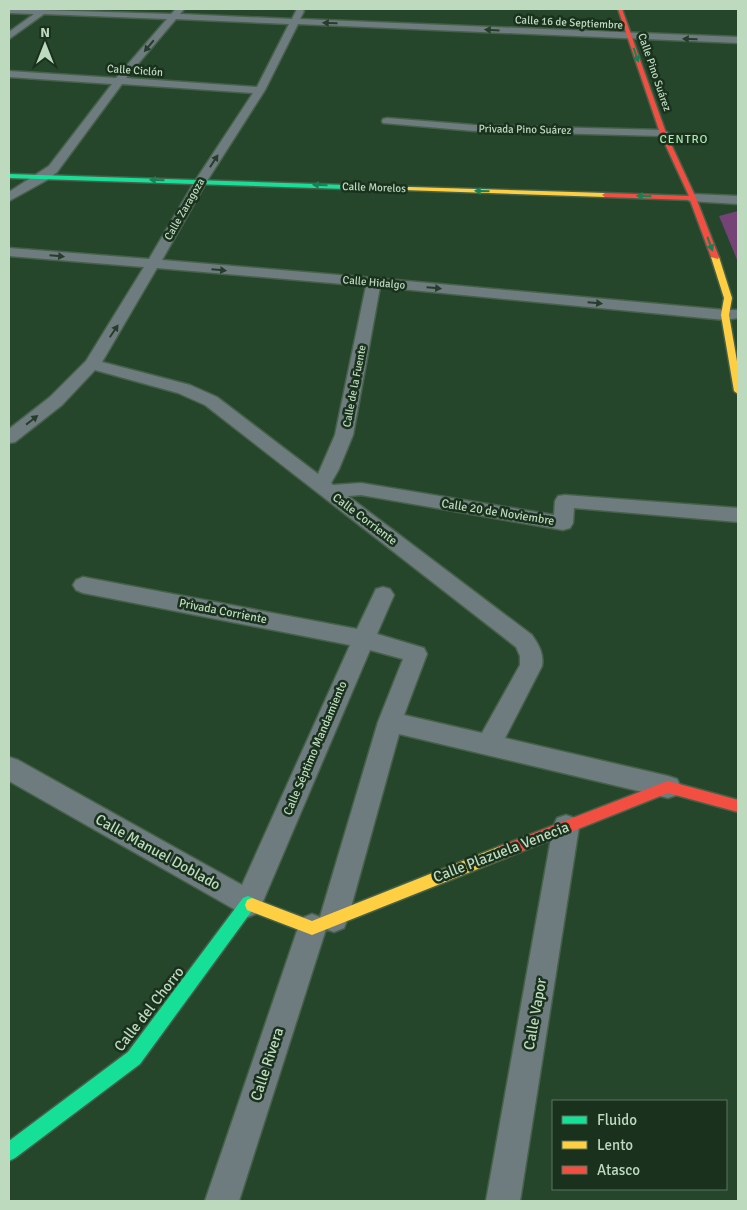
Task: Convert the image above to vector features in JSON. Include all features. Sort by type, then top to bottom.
[{"type":"street","name":"Calle 16 de Septiembre","points":[[10,9],[177,13],[294,22],[738,40]]},
{"type":"street","name":"Calle Zaragoza","points":[[9,438],[56,401],[88,367],[120,321],[201,181],[260,90],[302,9]]},
{"type":"street","name":"Calle Pino Suárez","points":[[620,9],[663,133],[693,198],[726,289],[732,314],[738,391]]},
{"type":"street","points":[[9,36],[44,11]]},
{"type":"street","points":[[9,197],[53,169],[120,81],[177,13]]},
{"type":"street","points":[[403,26],[408,18]]},
{"type":"street","name":"Calle Ciclón","points":[[9,74],[260,90]]},
{"type":"street","name":"Privada Pino Suárez","points":[[387,121],[429,122],[474,128],[663,133]]},
{"type":"street","name":"Calle Morelos","points":[[9,176],[738,200]]},
{"type":"street","name":"Calle Hidalgo","points":[[9,252],[732,314]]},
{"type":"street","name":"Calle de la Fuente","points":[[325,489],[330,469],[344,435],[374,282]]},
{"type":"street","name":"Calle Corriente","points":[[88,367],[184,388],[211,401],[524,641],[530,648],[533,656],[531,666],[488,746]]},
{"type":"street","name":"Calle 20 de Noviembre","points":[[325,489],[361,489],[564,523],[565,501],[738,515]]},
{"type":"street","name":"Privada Corriente","points":[[83,585],[362,639]]},
{"type":"street","name":"Calle Séptimo Mandamiento","points":[[248,903],[383,594]]},
{"type":"street","points":[[323,923],[390,722],[416,654],[362,639]]},
{"type":"street","points":[[390,722],[668,786],[738,806]]},
{"type":"street","name":"Calle Manuel Doblado","points":[[9,768],[248,903],[323,923]]},
{"type":"street","name":"Calle Plazuela Venecia","points":[[323,923],[668,786]]},
{"type":"street","name":"Calle Vapor","points":[[503,1201],[566,827]]},
{"type":"street","name":"Calle del Chorro","points":[[9,1152],[134,1058],[248,903]]},
{"type":"street","name":"Calle Rivera","points":[[222,1201],[323,923]]},
{"type":"shaded area","points":[[738,211],[738,262],[719,216]]},
{"type":"traffic: fast","points":[[9,176],[377,188]]},
{"type":"traffic: fast","points":[[9,1152],[134,1058],[248,903],[252,905]]},
{"type":"traffic: slow","points":[[377,188],[605,195]]},
{"type":"traffic: slow","points":[[715,257],[728,298],[725,315],[738,391]]},
{"type":"traffic: slow","points":[[252,905],[312,928],[503,852]]},
{"type":"traffic: jam","points":[[620,9],[663,133],[693,198],[715,257]]},
{"type":"traffic: jam","points":[[605,195],[693,198]]},
{"type":"traffic: jam","points":[[503,852],[668,787],[738,806]]},
{"type":"district","name":"CENTRO","points":[[684,139]]}]
